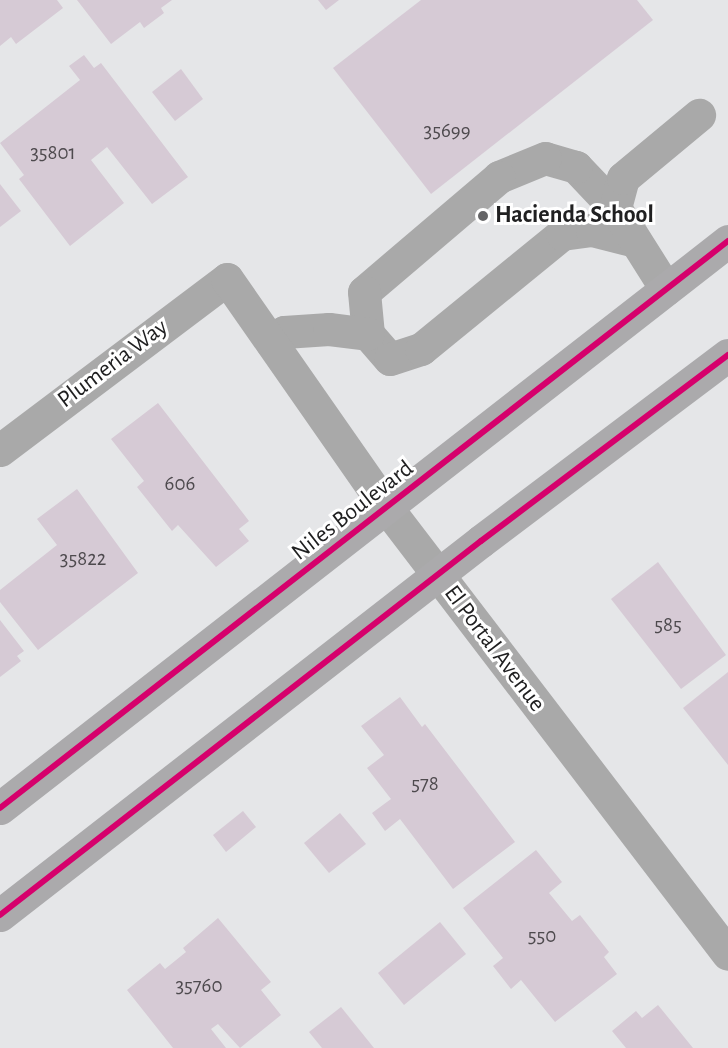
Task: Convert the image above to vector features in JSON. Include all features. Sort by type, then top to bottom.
[{"type":"main road","name":"Niles Boulevard","points":[[0,808],[728,241]]},
{"type":"main road","points":[[0,915],[438,575],[728,355]]},
{"type":"street","points":[[615,208],[623,178],[699,115]]},
{"type":"street","points":[[635,241],[591,230],[562,234],[421,348],[390,359],[368,334],[364,292],[499,177],[545,158],[576,167],[615,208],[666,289]]},
{"type":"street","name":"El Portal Avenue","points":[[227,279],[387,508],[728,954]]},
{"type":"street","name":"Plumeria Way","points":[[0,450],[227,279]]},
{"type":"street","points":[[272,343],[284,332],[329,329],[368,334]]},
{"type":"building","points":[[0,0],[57,0],[63,8],[16,44],[11,37],[0,46]]},
{"type":"building","points":[[77,0],[172,0],[161,8],[164,13],[144,28],[140,22],[111,44]]},
{"type":"building","points":[[318,0],[339,0],[326,10]]},
{"type":"building","points":[[421,0],[637,0],[653,20],[431,194],[333,68]]},
{"type":"building","points":[[84,55],[94,68],[101,63],[188,177],[152,204],[107,147],[91,160],[124,203],[70,246],[19,179],[24,175],[0,143],[80,80],[69,66]]},
{"type":"building","points":[[181,69],[203,99],[175,121],[152,92]]},
{"type":"building","points":[[0,184],[21,211],[0,227]]},
{"type":"building","points":[[158,403],[249,521],[239,529],[249,541],[216,567],[178,525],[172,531],[137,487],[144,481],[111,439]]},
{"type":"building","points":[[77,489],[138,573],[38,650],[0,602],[0,590],[57,545],[37,519]]},
{"type":"building","points":[[658,562],[726,655],[681,689],[611,599]]},
{"type":"building","points":[[0,620],[24,651],[17,656],[21,661],[0,677]]},
{"type":"building","points":[[728,672],[728,765],[683,708]]},
{"type":"building","points":[[400,697],[422,727],[425,724],[515,842],[453,889],[400,819],[385,831],[372,813],[391,799],[367,768],[384,755],[361,726]]},
{"type":"building","points":[[243,811],[256,827],[226,852],[213,835]]},
{"type":"building","points":[[340,813],[366,844],[329,873],[304,843]]},
{"type":"building","points":[[536,850],[562,882],[549,893],[572,921],[580,915],[609,952],[604,957],[617,974],[555,1022],[521,980],[511,989],[493,966],[503,958],[463,908]]},
{"type":"building","points":[[218,918],[271,982],[261,990],[281,1015],[240,1048],[218,1024],[211,1029],[226,1048],[173,1048],[127,990],[160,963],[165,969],[186,952],[183,948]]},
{"type":"building","points":[[440,922],[466,954],[404,1005],[378,973]]},
{"type":"building","points":[[658,1005],[693,1048],[626,1048],[612,1031],[636,1011],[642,1018]]},
{"type":"building","points":[[341,1007],[374,1048],[322,1048],[309,1032]]},
{"type":"cycle path","points":[[0,808],[728,241]]},
{"type":"cycle path","points":[[0,915],[481,541],[728,355]]},
{"type":"place","name":"Hacienda School","points":[[483,216]]}]
